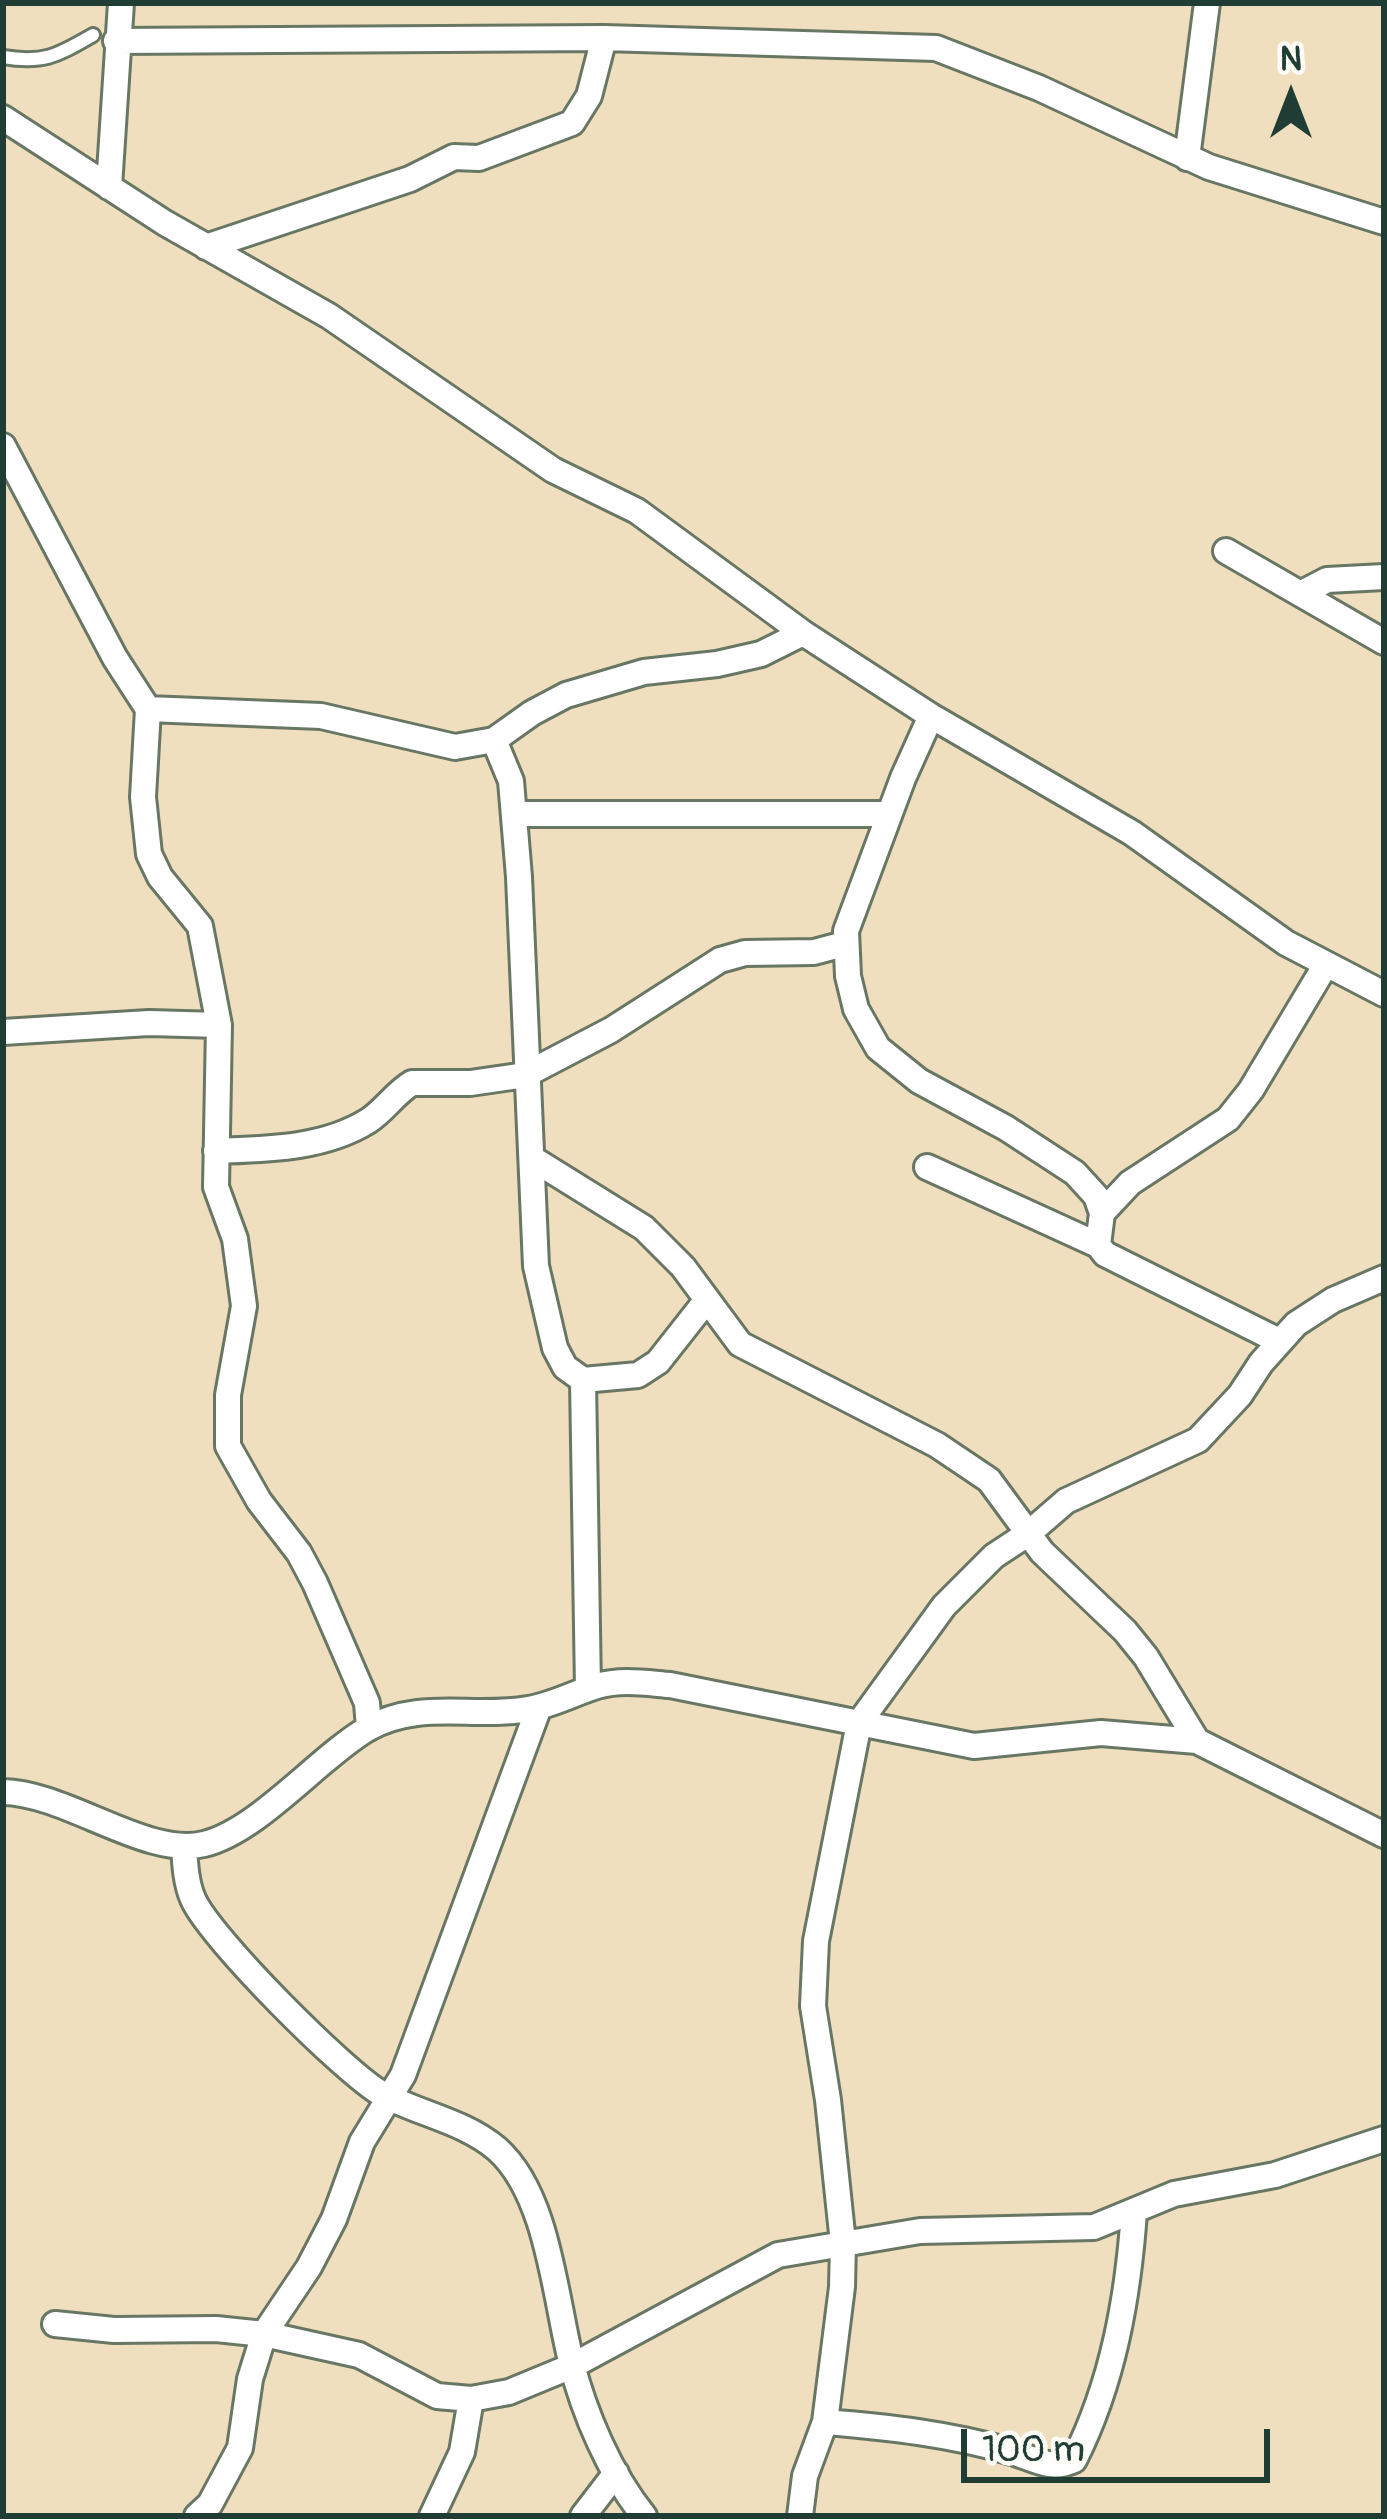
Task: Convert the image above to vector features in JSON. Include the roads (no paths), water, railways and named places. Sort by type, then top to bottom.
[{"type":"street","points":[[110,187],[105,38],[121,3]]},
{"type":"street","points":[[1187,158],[1207,3]]},
{"type":"street","points":[[105,38],[604,38],[936,48],[1039,88],[1187,158],[1384,222]]},
{"type":"street","points":[[206,247],[410,179],[454,157],[479,158],[572,123],[589,96],[604,38]]},
{"type":"street","points":[[3,118],[206,247],[329,316],[553,470],[637,511],[803,633],[931,716],[1132,833],[1286,943],[1384,994]]},
{"type":"street","points":[[3,446],[115,658],[148,709],[143,797],[149,854],[160,877],[200,926],[219,1025],[215,1187],[235,1238],[244,1306],[228,1395],[228,1446],[259,1501],[299,1553],[368,1716]]},
{"type":"street","points":[[1226,551],[1384,642]]},
{"type":"street","points":[[1302,593],[1328,580],[1384,577]]},
{"type":"street","points":[[148,709],[321,716],[455,747],[494,740],[566,695],[644,672],[760,654],[803,633]]},
{"type":"street","points":[[931,716],[889,814],[844,944],[856,1009],[878,1048],[919,1081],[1076,1173],[1096,1196],[1102,1213],[1098,1245]]},
{"type":"street","points":[[494,740],[512,781],[535,1247],[542,1305],[565,1367],[584,1380],[638,1376],[658,1362],[706,1301]]},
{"type":"street","points":[[514,814],[889,814]]},
{"type":"street","points":[[215,1150],[272,1149],[348,1132],[373,1118],[412,1083],[470,1083],[525,1075],[611,1030],[720,960],[745,953],[814,952],[844,944]]},
{"type":"street","points":[[1102,1213],[1130,1183],[1228,1119],[1251,1090],[1325,965]]},
{"type":"street","points":[[3,1031],[149,1023],[219,1025]]},
{"type":"street","points":[[533,1159],[644,1228],[683,1267],[724,1327],[753,1352],[816,1380],[965,1461],[989,1480],[1056,1568],[1124,1630],[1146,1657],[1197,1742]]},
{"type":"street","points":[[927,1167],[1098,1245],[1105,1254],[1279,1341]]},
{"type":"street","points":[[800,2516],[805,2476],[825,2422],[842,2288],[843,2242],[813,2006],[816,1941],[859,1723],[904,1657],[968,1578],[1066,1501],[1198,1440],[1240,1395],[1279,1341],[1314,1310],[1384,1278]]},
{"type":"street","points":[[584,1380],[588,1689]]},
{"type":"street","points":[[3,1792],[62,1803],[120,1828],[184,1846],[204,1844],[233,1833],[368,1716],[539,1707],[588,1689],[628,1682],[670,1685],[974,1746],[1101,1733],[1197,1742],[1384,1835]]},
{"type":"street","points":[[197,2516],[210,2504],[240,2448],[250,2380],[264,2334],[317,2251],[362,2142],[403,2075],[539,1707]]},
{"type":"street","points":[[184,1846],[194,1902],[222,1942],[355,2075],[389,2098],[470,2132],[496,2149],[518,2173],[537,2216],[572,2366],[616,2473],[644,2516]]},
{"type":"street","points":[[56,2324],[264,2334],[359,2354],[437,2396],[471,2398],[509,2392],[572,2366],[778,2255],[943,2230],[1094,2227],[1174,2194],[1275,2175],[1384,2139]]},
{"type":"street","points":[[825,2422],[963,2439],[1051,2467],[1074,2460],[1098,2411],[1129,2285],[1133,2212]]},
{"type":"street","points":[[432,2516],[462,2452],[471,2398]]},
{"type":"street","points":[[583,2516],[616,2473]]},
{"type":"lane","points":[[3,57],[32,62],[105,38]]}]
